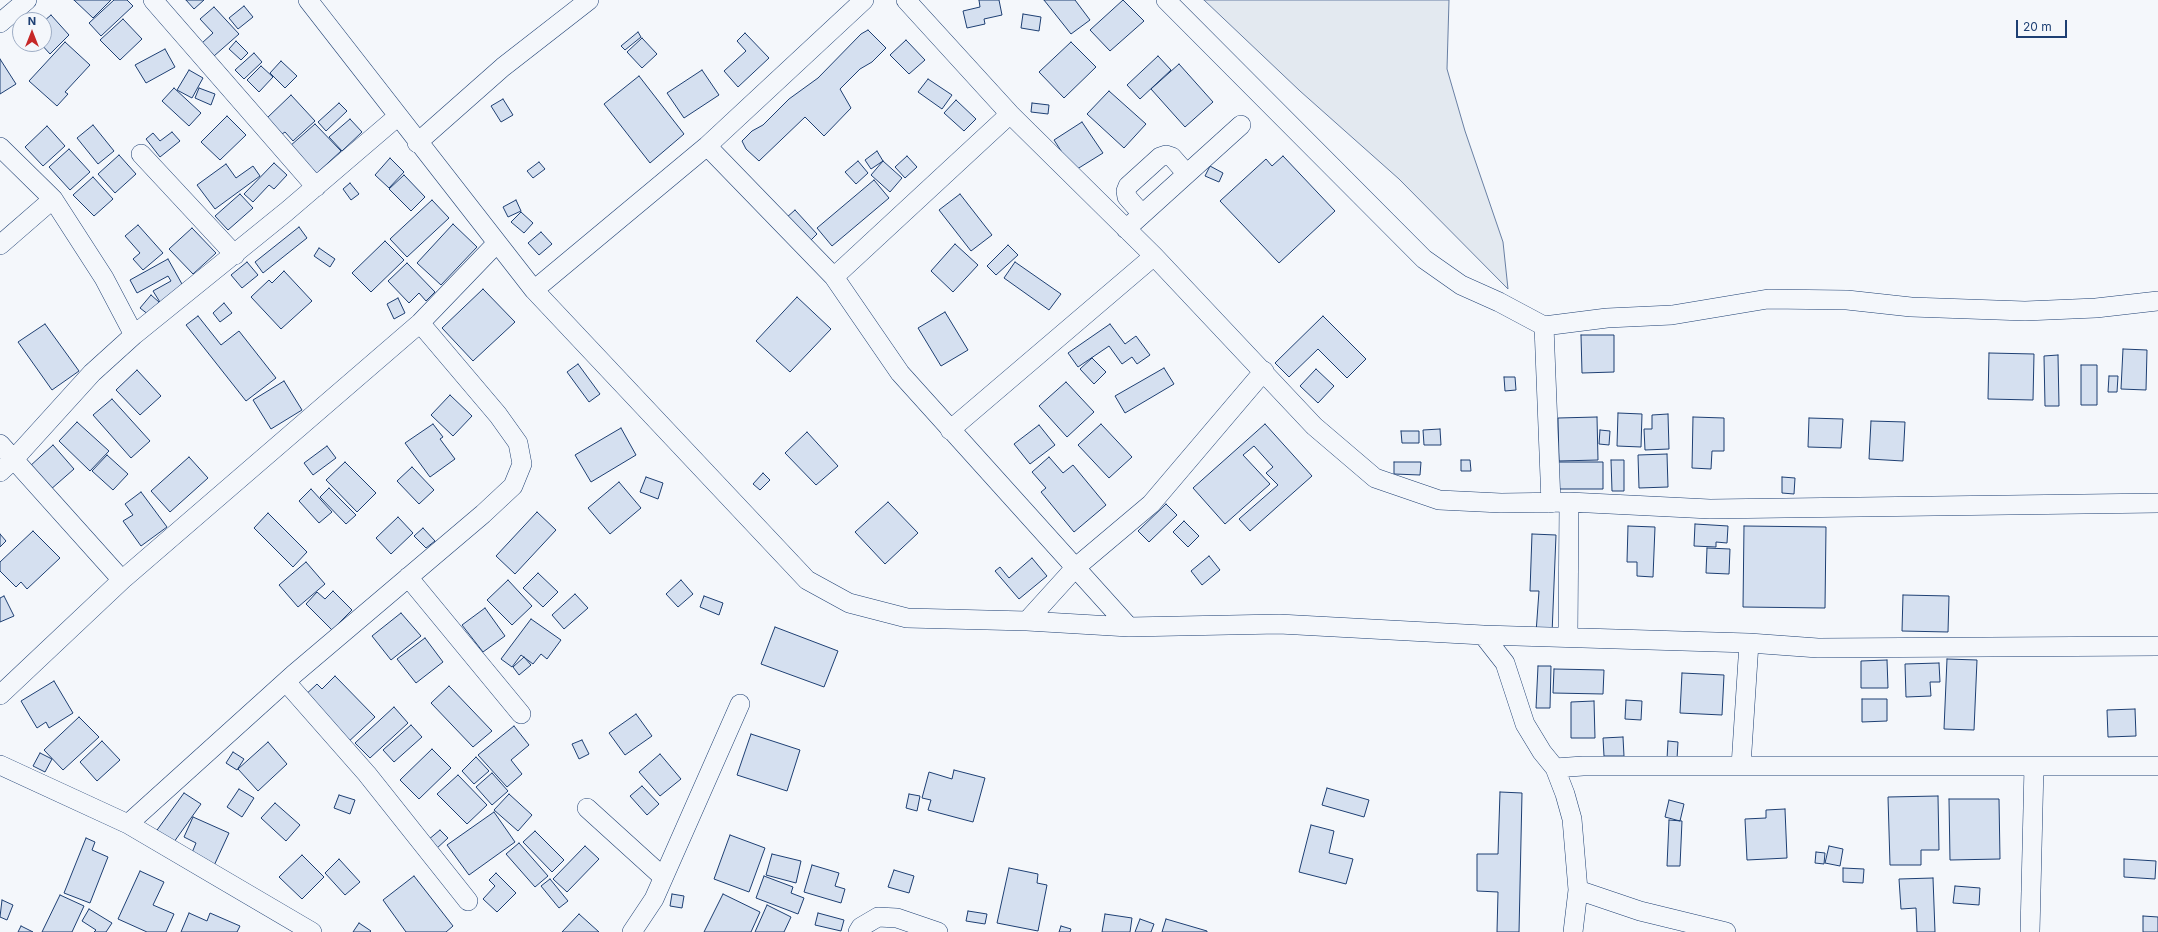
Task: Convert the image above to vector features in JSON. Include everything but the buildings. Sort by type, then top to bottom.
[{"type":"street","points":[[0,23],[27,0]]},
{"type":"street","points":[[153,0],[316,187]]},
{"type":"street","points":[[308,0],[397,117],[496,244],[534,290],[807,580],[849,603],[908,618],[1027,621],[1129,628],[1279,624],[1818,648],[2158,646]]},
{"type":"street","points":[[417,142],[503,67],[589,0]]},
{"type":"street","points":[[534,290],[707,146],[864,0]]},
{"type":"street","points":[[906,0],[1010,114],[1154,256],[1264,371],[1314,426],[1375,478],[1439,500],[1501,503],[1560,503],[1710,509],[2158,503]]},
{"type":"street","points":[[1166,0],[1424,259],[1462,285],[1499,302],[1544,326],[1607,318],[1672,315],[1768,299],[1846,300],[1911,307],[2025,311],[2096,308],[2158,301]]},
{"type":"street","points":[[834,277],[1010,114]]},
{"type":"street","points":[[0,472],[14,459],[92,373],[134,335],[235,255],[397,117]]},
{"type":"street","points":[[1126,229],[1141,213],[1241,125]]},
{"type":"street","points":[[707,146],[834,277],[900,373],[1129,628]]},
{"type":"street","points":[[0,147],[54,199],[104,278],[134,335]]},
{"type":"street","points":[[141,154],[235,255]]},
{"type":"street","points":[[1141,213],[1127,197],[1126,191],[1128,186],[1160,156],[1166,155],[1172,157],[1186,173]]},
{"type":"street","points":[[0,245],[54,199]]},
{"type":"street","points":[[0,695],[122,580],[420,323],[496,244]]},
{"type":"street","points":[[950,430],[1154,256]]},
{"type":"street","points":[[128,824],[286,682],[483,514],[513,486],[522,464],[518,443],[498,415],[420,323]]},
{"type":"street","points":[[1544,326],[1560,503],[1568,637]]},
{"type":"street","points":[[1027,621],[1075,568],[1151,504],[1264,371]]},
{"type":"street","points":[[0,444],[122,580]]},
{"type":"street","points":[[408,577],[521,714]]},
{"type":"street","points":[[1483,634],[1505,662],[1525,724],[1542,752],[1555,768],[1572,819],[1578,890],[1573,932]]},
{"type":"street","points":[[1741,766],[1749,644]]},
{"type":"street","points":[[286,682],[395,808],[468,901]]},
{"type":"street","points":[[632,932],[654,899],[740,704]]},
{"type":"street","points":[[0,765],[128,824],[312,932]]},
{"type":"street","points":[[1555,768],[1741,766],[2158,766]]},
{"type":"street","points":[[2030,932],[2034,766]]},
{"type":"street","points":[[587,808],[663,877]]},
{"type":"street","points":[[1578,890],[1640,911],[1726,932]]},
{"type":"street","points":[[858,932],[862,927],[878,917],[896,918],[938,932]]},
{"type":"shaded area","points":[[1204,0],[1449,0],[1447,69],[1465,131],[1503,242],[1508,289],[1399,179],[1300,91]]}]
